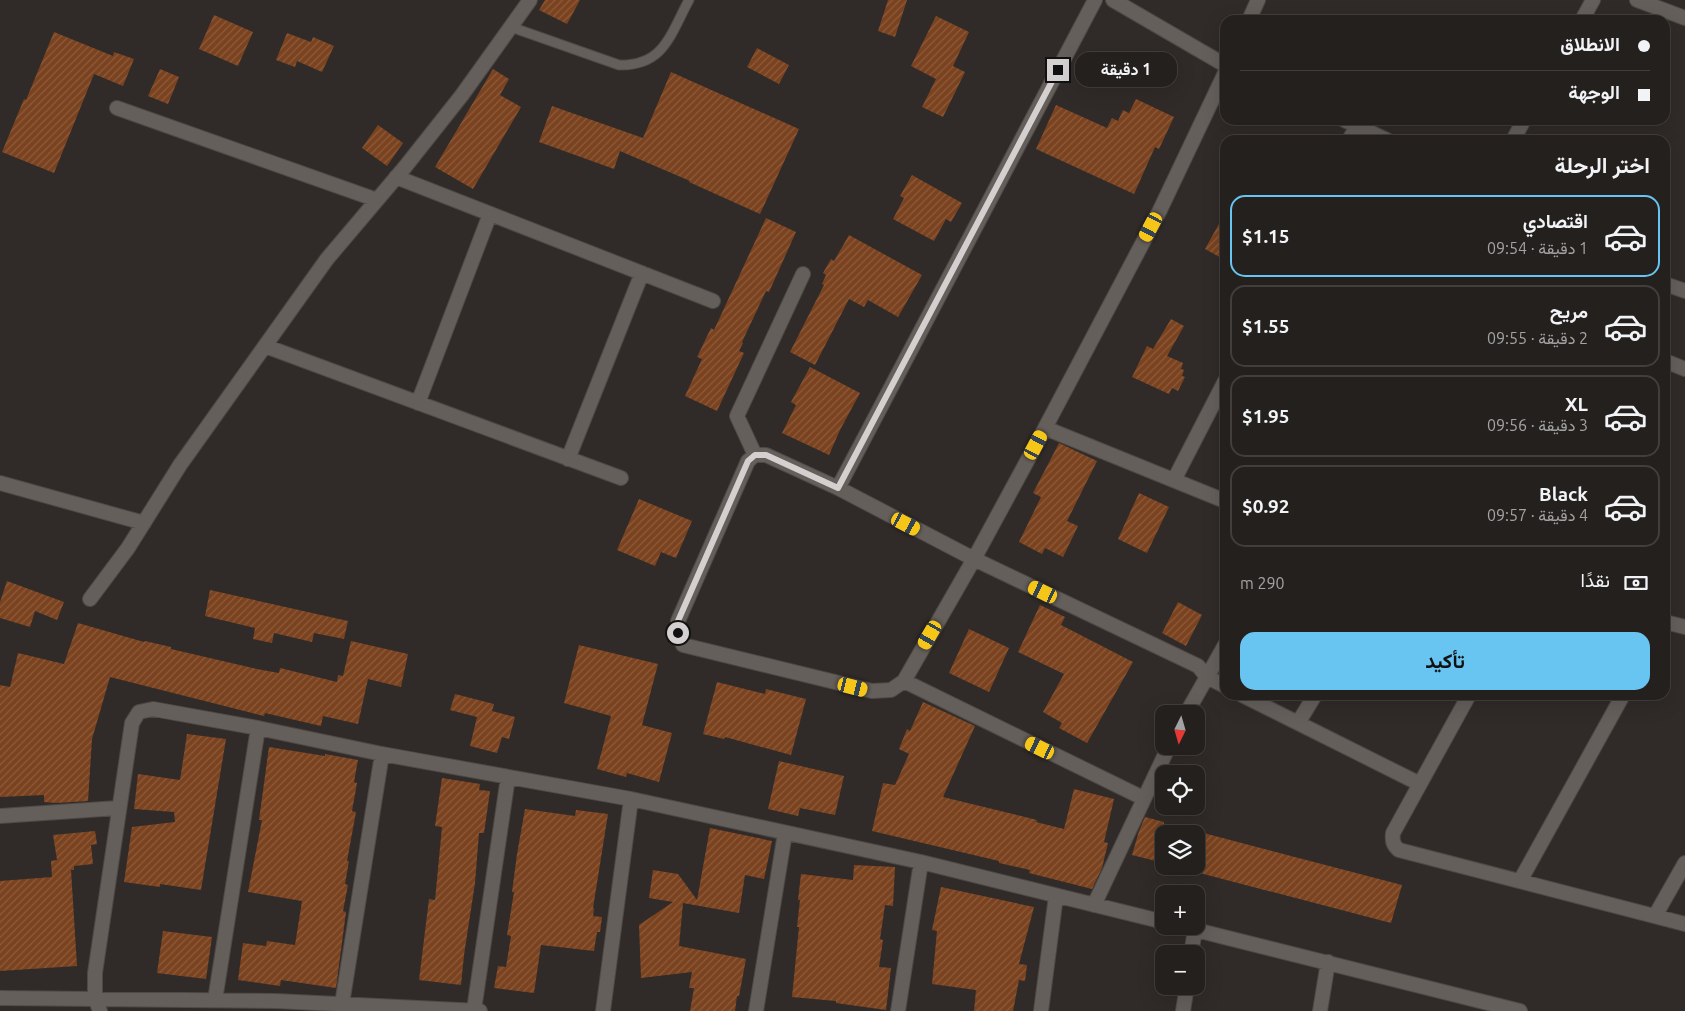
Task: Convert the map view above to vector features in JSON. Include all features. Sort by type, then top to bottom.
[{"type":"street","points":[[90,599],[120,560],[180,465],[327,259],[462,94],[530,0]]},
{"type":"street","points":[[838,488],[1095,0]]},
{"type":"street","points":[[1113,0],[1220,62]]},
{"type":"street","points":[[1251,15],[1258,0]]},
{"type":"street","points":[[1585,15],[1593,0]]},
{"type":"street","points":[[1637,0],[1685,18]]},
{"type":"street","points":[[1220,84],[1160,210],[1045,428],[974,559],[904,681],[891,690],[872,691],[683,645],[678,633],[678,621],[748,461],[755,455],[766,455],[838,488],[974,559],[1198,666],[1207,677],[1220,684]]},
{"type":"street","points":[[117,108],[377,200]]},
{"type":"street","points":[[1354,125],[1376,135]]},
{"type":"street","points":[[396,177],[713,301]]},
{"type":"street","points":[[418,403],[490,214]]},
{"type":"street","points":[[568,459],[642,273]]},
{"type":"street","points":[[755,455],[737,416],[803,274]]},
{"type":"street","points":[[1670,286],[1685,291]]},
{"type":"street","points":[[265,346],[621,478]]},
{"type":"street","points":[[1670,363],[1685,369]]},
{"type":"street","points":[[1174,480],[1220,391]]},
{"type":"street","points":[[1045,428],[1220,499]]},
{"type":"street","points":[[0,483],[144,524]]},
{"type":"street","points":[[1670,623],[1685,627]]},
{"type":"street","points":[[1191,705],[1220,654]]},
{"type":"street","points":[[904,681],[1143,798]]},
{"type":"street","points":[[1252,700],[1420,784]]},
{"type":"street","points":[[1298,723],[1311,700]]},
{"type":"street","points":[[1466,700],[1393,833],[1395,846],[1399,850],[1685,924]]},
{"type":"street","points":[[1520,881],[1619,700]]},
{"type":"street","points":[[98,1005],[95,973],[132,723],[139,712],[154,710],[258,728],[382,754],[631,800],[921,862],[1155,920]]},
{"type":"street","points":[[215,1000],[258,728]]},
{"type":"street","points":[[342,1004],[382,754]]},
{"type":"street","points":[[1094,905],[1164,755]]},
{"type":"street","points":[[0,998],[98,1005],[215,1000],[238,1006],[342,1004],[378,1008],[477,1010],[508,777]]},
{"type":"street","points":[[603,1011],[631,800]]},
{"type":"street","points":[[0,816],[118,808]]},
{"type":"street","points":[[756,1011],[785,833]]},
{"type":"street","points":[[898,1011],[921,862]]},
{"type":"street","points":[[1655,916],[1685,863]]},
{"type":"street","points":[[1041,1011],[1056,896]]},
{"type":"street","points":[[1205,932],[1328,962],[1473,1006],[1520,1011]]},
{"type":"street","points":[[1320,1011],[1328,962]]},
{"type":"street","points":[[1183,1011],[1186,995]]},
{"type":"lane","points":[[511,27],[618,66],[631,66],[642,63],[662,50],[688,0]]},
{"type":"building","points":[[545,0],[580,0],[567,24],[539,10]]},
{"type":"building","points":[[888,0],[907,0],[895,37],[878,31]]},
{"type":"building","points":[[214,15],[253,32],[238,66],[199,49]]},
{"type":"building","points":[[936,16],[969,32],[953,66],[965,72],[943,117],[922,107],[936,79],[911,66]]},
{"type":"building","points":[[54,32],[113,56],[114,52],[134,59],[123,86],[94,74],[54,173],[2,152]]},
{"type":"building","points":[[287,33],[311,42],[313,37],[334,46],[322,72],[297,61],[295,67],[276,60]]},
{"type":"building","points":[[757,48],[789,65],[779,84],[747,67]]},
{"type":"building","points":[[160,69],[179,77],[168,104],[148,96]]},
{"type":"building","points":[[493,69],[509,79],[500,95],[521,107],[473,189],[435,167]]},
{"type":"building","points":[[671,72],[799,129],[760,214],[620,151],[614,169],[539,142],[552,106],[643,138]]},
{"type":"building","points":[[1136,99],[1174,117],[1159,149],[1155,147],[1134,194],[1036,149],[1056,105],[1107,128],[1112,118],[1118,121],[1123,110],[1129,113]]},
{"type":"building","points":[[378,125],[403,143],[387,166],[362,148]]},
{"type":"building","points":[[912,175],[962,203],[951,222],[946,219],[934,241],[893,219],[904,198],[900,196]]},
{"type":"building","points":[[766,218],[796,232],[769,292],[766,291],[742,342],[739,351],[744,353],[717,411],[685,396],[702,359],[697,357],[711,328],[714,330]]},
{"type":"building","points":[[1220,222],[1220,257],[1205,249]]},
{"type":"building","points":[[849,235],[922,275],[898,317],[868,300],[864,307],[849,299],[815,365],[790,352],[824,285],[822,284],[826,275],[823,273],[831,259],[834,261]]},
{"type":"building","points":[[1171,319],[1184,326],[1167,356],[1183,363],[1181,369],[1184,370],[1182,376],[1185,377],[1178,391],[1172,388],[1169,394],[1132,377],[1147,346],[1153,349]]},
{"type":"building","points":[[810,367],[860,393],[829,455],[782,433],[796,405],[791,402]]},
{"type":"building","points":[[1059,443],[1097,461],[1067,521],[1078,526],[1063,557],[1045,548],[1042,554],[1019,542],[1041,497],[1033,493]]},
{"type":"building","points":[[1139,493],[1169,507],[1147,553],[1118,539]]},
{"type":"building","points":[[639,499],[692,521],[676,558],[661,552],[655,566],[617,550]]},
{"type":"building","points":[[7,581],[64,602],[57,620],[35,611],[30,627],[0,618],[0,602]]},
{"type":"building","points":[[210,590],[348,621],[344,639],[314,633],[312,642],[274,633],[272,643],[253,639],[255,628],[205,616]]},
{"type":"building","points":[[1178,602],[1202,615],[1186,646],[1162,633]]},
{"type":"building","points":[[1040,605],[1065,617],[1061,625],[1133,662],[1087,743],[1059,728],[1062,723],[1043,712],[1064,674],[1018,652]]},
{"type":"building","points":[[78,623],[144,642],[171,647],[171,649],[257,669],[279,673],[280,668],[337,682],[338,675],[343,676],[351,641],[408,654],[401,687],[368,679],[358,724],[323,716],[321,726],[265,713],[264,716],[110,677],[92,739],[88,801],[44,802],[44,795],[0,797],[0,685],[10,687],[18,653],[64,664]]},
{"type":"building","points":[[969,629],[1009,648],[989,692],[949,673]]},
{"type":"building","points":[[579,645],[658,664],[642,725],[672,733],[659,782],[627,773],[626,777],[597,769],[611,716],[564,703]]},
{"type":"building","points":[[717,682],[765,694],[766,689],[806,699],[791,755],[725,737],[724,739],[703,734]]},
{"type":"building","points":[[455,694],[494,704],[492,711],[515,717],[509,739],[502,737],[497,753],[470,746],[477,717],[450,710]]},
{"type":"building","points":[[923,702],[975,726],[943,797],[1037,820],[1036,822],[1064,829],[1074,789],[1114,799],[1104,842],[1108,843],[1102,868],[1092,889],[1029,873],[1030,870],[999,863],[999,861],[872,831],[883,783],[895,785],[909,754],[899,749],[907,729],[910,731]]},
{"type":"building","points":[[187,734],[226,739],[201,890],[160,884],[160,887],[124,882],[132,827],[175,822],[174,812],[134,809],[138,774],[180,780]]},
{"type":"building","points":[[269,747],[358,760],[354,782],[357,783],[352,811],[356,812],[347,861],[349,861],[345,884],[348,885],[343,911],[346,912],[336,988],[281,980],[280,986],[238,980],[243,943],[266,946],[267,941],[295,945],[302,901],[248,892],[262,820],[259,820]]},
{"type":"building","points":[[779,761],[844,776],[835,815],[800,808],[798,816],[768,809]]},
{"type":"building","points":[[442,778],[480,784],[479,790],[490,791],[484,833],[479,833],[475,883],[461,985],[419,980],[429,899],[435,900],[442,827],[435,826]]},
{"type":"building","points":[[525,809],[575,816],[576,810],[608,814],[593,908],[593,916],[602,917],[594,951],[541,945],[534,993],[494,988],[498,966],[506,967],[511,936],[507,935],[514,892],[512,892]]},
{"type":"building","points":[[1145,817],[1164,822],[1164,825],[1155,825],[1155,861],[1132,855]]},
{"type":"building","points":[[710,828],[772,841],[764,879],[745,875],[739,913],[683,903],[679,946],[746,959],[735,1011],[690,1011],[694,988],[689,988],[692,972],[641,978],[639,925],[673,902],[649,898],[653,870],[678,874],[697,900]]},
{"type":"building","points":[[95,831],[97,844],[91,845],[93,864],[74,866],[74,870],[71,870],[77,966],[0,971],[0,881],[52,877],[51,861],[57,860],[53,835]]},
{"type":"building","points":[[1205,833],[1402,885],[1391,923],[1205,874]]},
{"type":"building","points":[[854,865],[895,867],[893,906],[885,905],[880,939],[883,940],[879,967],[891,968],[886,1010],[836,1003],[836,1001],[792,997],[799,927],[797,927],[800,900],[798,900],[801,874],[853,880]]},
{"type":"building","points":[[941,887],[1034,907],[1019,964],[1027,965],[1025,981],[1019,980],[1013,1011],[974,1011],[976,990],[932,984],[937,931],[932,930]]},
{"type":"building","points":[[163,931],[212,937],[206,979],[157,973]]},
{"type":"route","points":[[678,633],[678,621],[748,461],[755,455],[766,455],[838,488],[1058,70]]}]
